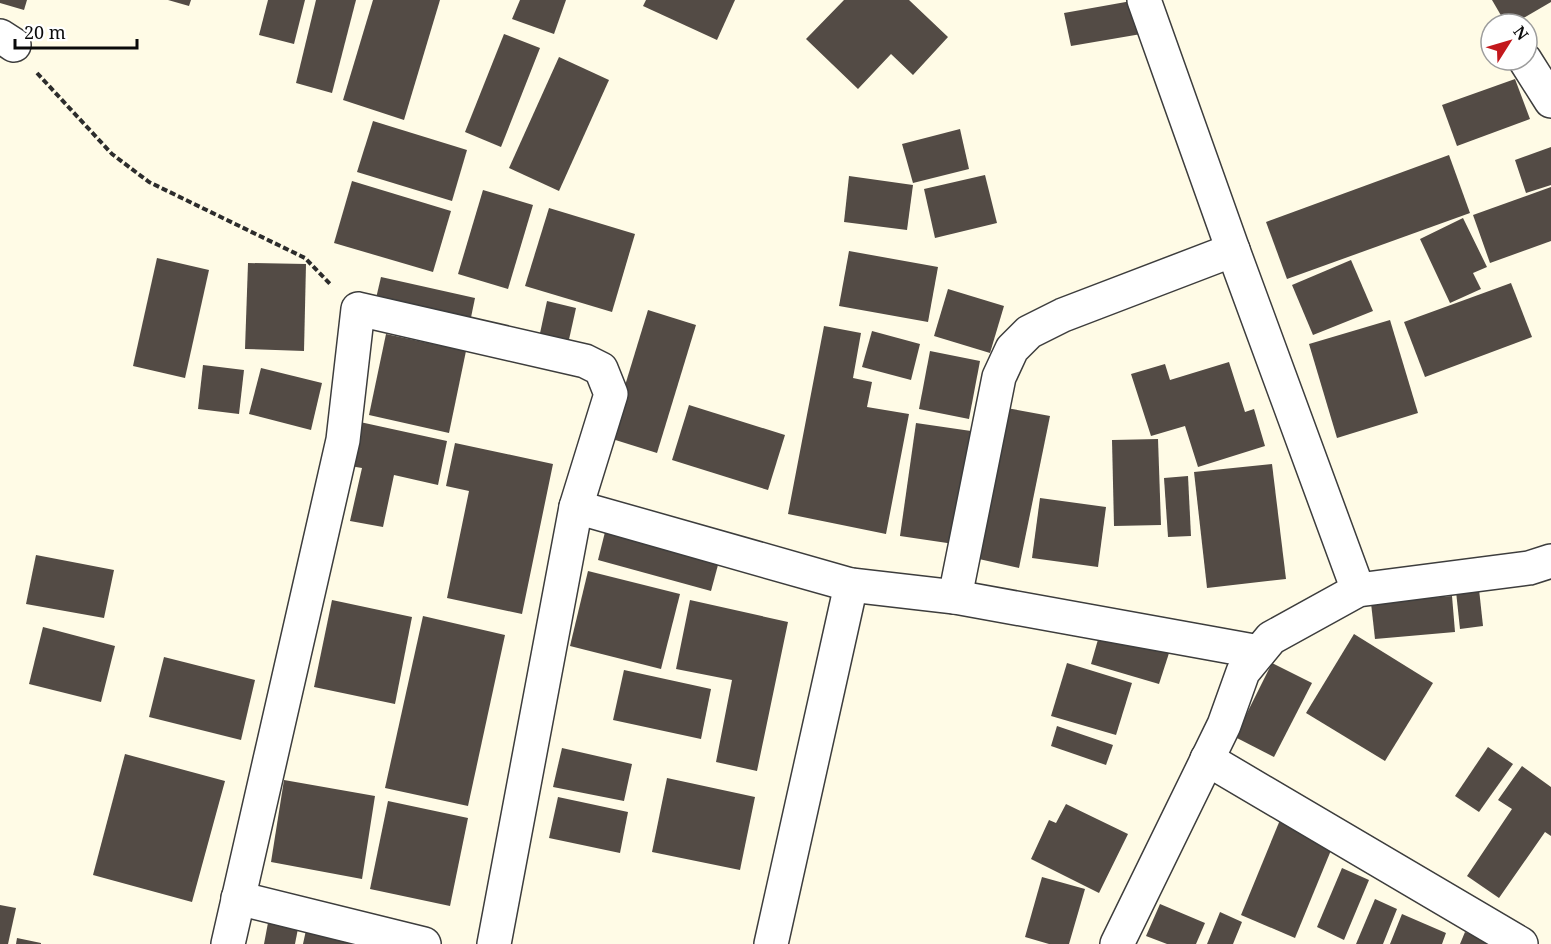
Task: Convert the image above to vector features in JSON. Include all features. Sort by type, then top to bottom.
[{"type":"street","points":[[1144,0],[1358,590]]},
{"type":"street","points":[[1533,72],[1551,101]]},
{"type":"street","points":[[955,597],[999,377],[1012,349],[1029,332],[1063,315],[1233,250]]},
{"type":"street","points":[[228,944],[343,440],[358,309],[585,361],[601,369],[611,394],[576,507],[495,944]]},
{"type":"street","points":[[576,507],[851,585],[955,597],[1259,652]]},
{"type":"street","points":[[1117,944],[1224,725],[1243,672],[1271,638],[1358,590],[1544,570]]},
{"type":"street","points":[[771,944],[851,585]]},
{"type":"street","points":[[1207,759],[1521,944]]},
{"type":"street","points":[[238,898],[424,944]]},
{"type":"path","points":[[7,41],[112,154],[149,182],[305,258],[358,309]]},
{"type":"building","points":[[0,0],[27,0],[24,10],[0,3]]},
{"type":"building","points":[[168,0],[191,0],[189,6]]},
{"type":"building","points":[[268,0],[305,0],[294,44],[259,35]]},
{"type":"building","points":[[316,0],[356,0],[332,93],[296,83]]},
{"type":"building","points":[[373,0],[440,0],[404,120],[343,100]]},
{"type":"building","points":[[520,0],[566,0],[554,34],[512,19]]},
{"type":"building","points":[[646,0],[735,0],[717,40],[643,6]]},
{"type":"building","points":[[844,0],[909,0],[948,37],[913,75],[891,54],[858,89],[806,39]]},
{"type":"building","points":[[1137,0],[1147,33],[1071,46],[1064,13]]},
{"type":"building","points":[[1492,0],[1551,0],[1534,12],[1499,12]]},
{"type":"building","points":[[504,34],[540,48],[501,147],[465,132]]},
{"type":"building","points":[[559,57],[609,80],[559,191],[509,168]]},
{"type":"building","points":[[1515,79],[1530,119],[1457,146],[1442,105]]},
{"type":"building","points":[[373,121],[467,150],[452,201],[357,172]]},
{"type":"building","points":[[960,129],[969,169],[913,183],[902,144]]},
{"type":"building","points":[[1551,147],[1551,185],[1526,193],[1515,160]]},
{"type":"building","points":[[1449,155],[1470,213],[1287,279],[1266,222]]},
{"type":"building","points":[[985,175],[997,223],[935,238],[924,189]]},
{"type":"building","points":[[849,176],[913,185],[907,230],[844,222]]},
{"type":"building","points":[[352,181],[451,211],[433,272],[334,243]]},
{"type":"building","points":[[1551,187],[1551,241],[1490,263],[1473,215]]},
{"type":"building","points":[[483,190],[533,205],[508,289],[458,274]]},
{"type":"building","points":[[549,208],[635,234],[612,312],[525,286]]},
{"type":"building","points":[[1463,218],[1487,267],[1473,273],[1481,289],[1450,303],[1420,239]]},
{"type":"building","points":[[849,251],[938,267],[928,322],[839,306]]},
{"type":"building","points":[[157,258],[209,270],[185,378],[133,366]]},
{"type":"building","points":[[1351,260],[1373,311],[1313,335],[1292,285]]},
{"type":"building","points":[[248,263],[306,264],[304,351],[245,349]]},
{"type":"building","points":[[381,277],[475,298],[468,332],[373,311]]},
{"type":"building","points":[[1511,283],[1532,337],[1425,377],[1404,322]]},
{"type":"building","points":[[948,289],[1004,306],[990,353],[934,336]]},
{"type":"building","points":[[547,301],[576,308],[566,353],[537,347]]},
{"type":"building","points":[[648,310],[696,325],[657,453],[609,438]]},
{"type":"building","points":[[1390,320],[1418,413],[1337,438],[1309,344]]},
{"type":"building","points":[[824,326],[861,333],[853,378],[872,382],[867,407],[909,414],[886,534],[788,514]]},
{"type":"building","points":[[872,331],[920,344],[911,380],[862,367]]},
{"type":"building","points":[[386,334],[466,351],[449,433],[369,415]]},
{"type":"building","points":[[930,351],[980,361],[969,419],[919,409]]},
{"type":"building","points":[[1229,362],[1245,412],[1254,409],[1265,446],[1198,467],[1185,426],[1151,436],[1131,374],[1165,364],[1170,380]]},
{"type":"building","points":[[203,365],[244,370],[239,414],[198,409]]},
{"type":"building","points":[[261,368],[322,383],[311,430],[249,414]]},
{"type":"building","points":[[689,405],[785,435],[768,490],[672,460]]},
{"type":"building","points":[[1001,407],[1050,416],[1019,568],[970,557]]},
{"type":"building","points":[[360,422],[447,441],[438,485],[394,475],[383,527],[350,521],[362,468],[350,466]]},
{"type":"building","points":[[916,423],[971,431],[954,544],[900,536]]},
{"type":"building","points":[[1158,439],[1161,525],[1114,526],[1112,440]]},
{"type":"building","points":[[455,443],[553,464],[522,614],[447,598],[469,491],[446,486]]},
{"type":"building","points":[[1272,464],[1286,579],[1207,588],[1194,472]]},
{"type":"building","points":[[1188,476],[1191,536],[1168,537],[1164,478]]},
{"type":"building","points":[[1040,498],[1106,507],[1098,567],[1032,558]]},
{"type":"building","points":[[608,520],[722,550],[711,591],[598,560]]},
{"type":"building","points":[[36,555],[114,570],[104,618],[26,604]]},
{"type":"building","points":[[588,571],[680,594],[661,669],[570,646]]},
{"type":"building","points":[[1478,580],[1483,626],[1460,629],[1455,582]]},
{"type":"building","points":[[1452,596],[1455,632],[1375,639],[1371,603]]},
{"type":"building","points":[[332,600],[412,617],[395,704],[314,687]]},
{"type":"building","points":[[690,600],[788,622],[757,771],[716,762],[732,680],[676,669]]},
{"type":"building","points":[[423,616],[505,635],[468,806],[385,788]]},
{"type":"building","points":[[43,627],[115,646],[101,702],[29,684]]},
{"type":"building","points":[[1101,629],[1170,650],[1159,684],[1091,664]]},
{"type":"building","points":[[1354,634],[1433,683],[1385,761],[1306,713]]},
{"type":"building","points":[[164,657],[255,680],[241,740],[149,717]]},
{"type":"building","points":[[1067,663],[1132,683],[1116,735],[1051,716]]},
{"type":"building","points":[[1272,663],[1312,683],[1274,757],[1235,737]]},
{"type":"building","points":[[624,670],[711,689],[701,739],[613,720]]},
{"type":"building","points":[[1057,726],[1113,745],[1106,765],[1051,746]]},
{"type":"building","points":[[1488,747],[1513,764],[1479,812],[1455,796]]},
{"type":"building","points":[[562,748],[632,764],[624,801],[553,787]]},
{"type":"building","points":[[125,754],[225,781],[192,902],[93,875]]},
{"type":"building","points":[[1522,766],[1551,787],[1551,836],[1545,832],[1499,898],[1467,876],[1512,809],[1498,800]]},
{"type":"building","points":[[667,778],[755,797],[740,870],[652,852]]},
{"type":"building","points":[[284,780],[375,796],[362,879],[271,862]]},
{"type":"building","points":[[558,797],[628,812],[620,853],[549,838]]},
{"type":"building","points":[[388,801],[468,818],[450,906],[370,889]]},
{"type":"building","points":[[1066,804],[1128,834],[1099,893],[1031,859],[1049,820],[1056,823]]},
{"type":"building","points":[[1280,820],[1334,843],[1295,938],[1241,915]]},
{"type":"building","points":[[1342,868],[1369,880],[1344,940],[1317,927]]},
{"type":"building","points":[[1042,877],[1085,889],[1069,944],[1049,944],[1025,937]]},
{"type":"building","points":[[1375,899],[1397,909],[1383,944],[1356,944]]},
{"type":"building","points":[[1160,904],[1205,923],[1196,944],[1167,944],[1146,936]]},
{"type":"building","points":[[0,905],[16,908],[8,944],[0,944]]},
{"type":"building","points":[[270,912],[300,918],[295,944],[264,944]]},
{"type":"building","points":[[1220,912],[1242,922],[1233,944],[1207,944]]},
{"type":"building","points":[[1402,914],[1446,933],[1442,944],[1390,944]]},
{"type":"building","points":[[308,921],[362,944],[303,944]]},
{"type":"building","points":[[1465,932],[1491,942],[1490,944],[1460,944]]},
{"type":"building","points":[[17,938],[41,943],[41,944],[16,944]]}]
